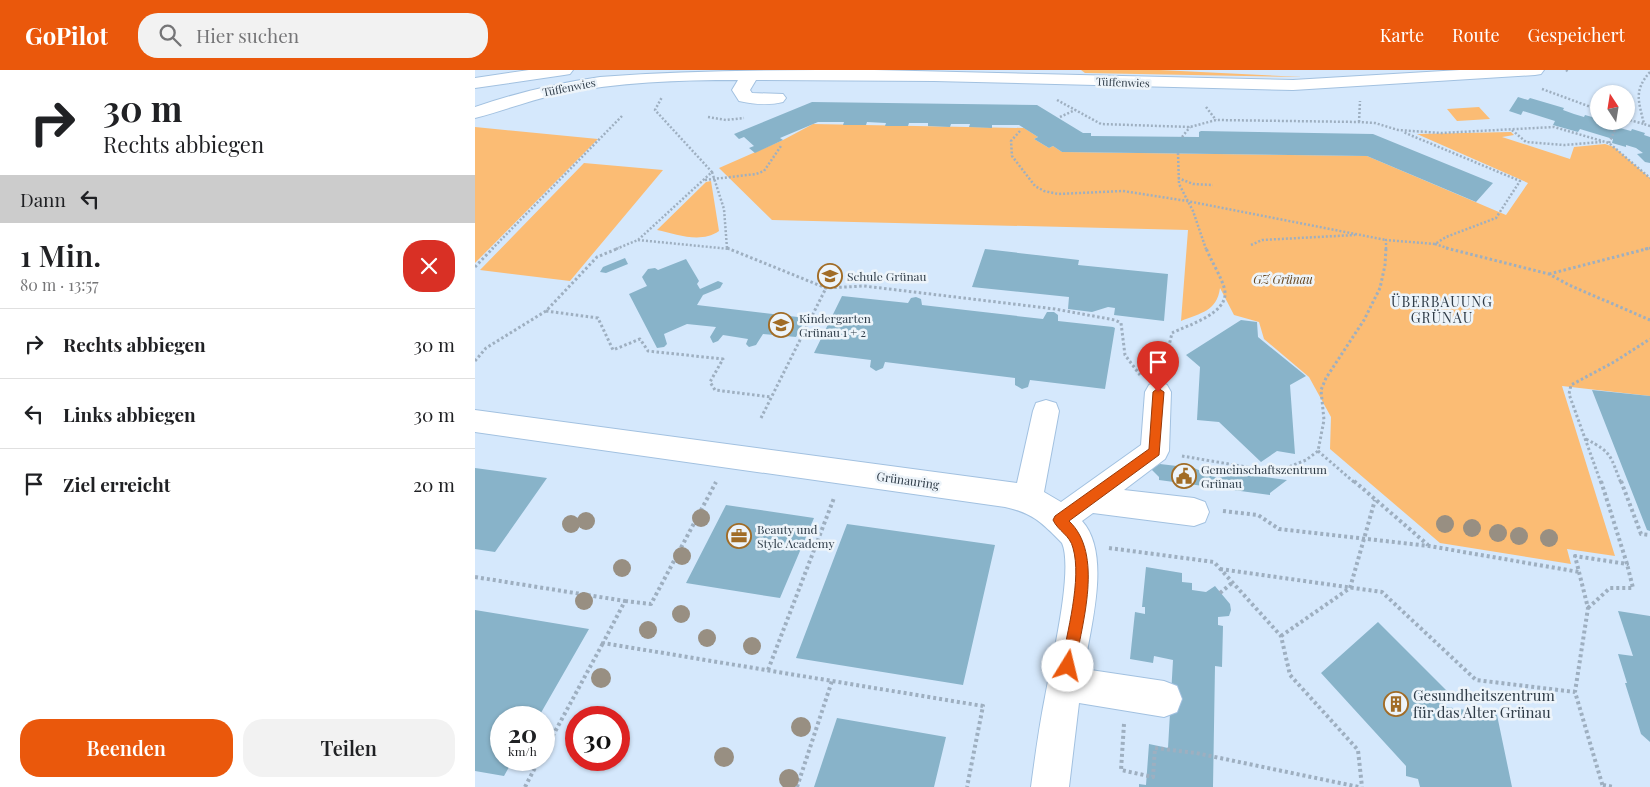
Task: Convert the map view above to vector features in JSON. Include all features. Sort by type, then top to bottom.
[{"type":"street","points":[[475,83],[564,70]]},
{"type":"street","points":[[1283,70],[1315,70]]},
{"type":"street","name":"Tüffenwies","points":[[475,113],[539,92],[584,83],[660,73],[750,75],[893,73],[1063,75],[1293,85],[1384,81],[1535,70]]},
{"type":"street","points":[[750,75],[741,90],[745,98],[777,98]]},
{"type":"street","points":[[1384,81],[1399,98]]},
{"type":"street","points":[[1059,520],[1155,451],[1158,392]]},
{"type":"street","points":[[1017,496],[1046,411]]},
{"type":"street","name":"Grünauring","points":[[475,421],[1017,496],[1048,508],[1073,533],[1079,548],[1082,578],[1050,787]]},
{"type":"street","points":[[1090,499],[1194,512]]},
{"type":"street","points":[[1065,683],[1164,698]]},
{"type":"path","points":[[1644,124],[1637,90],[1641,80],[1650,72]]},
{"type":"path","points":[[1539,88],[1590,107]]},
{"type":"path","points":[[665,93],[655,110],[712,172],[724,210],[727,248]]},
{"type":"path","points":[[1359,122],[1361,97]]},
{"type":"path","points":[[1055,99],[1101,124],[1190,127],[1216,120],[1375,123],[1398,130],[1520,181],[1496,218],[1446,237],[1435,244]]},
{"type":"path","points":[[1206,107],[1216,120]]},
{"type":"path","points":[[1060,117],[1075,110]]},
{"type":"path","points":[[475,267],[622,116]]},
{"type":"path","points":[[708,117],[719,120],[735,120],[745,117]]},
{"type":"path","points":[[1635,122],[1650,126]]},
{"type":"path","points":[[1182,137],[1190,127]]},
{"type":"path","points":[[1398,130],[1441,133],[1554,127],[1609,143],[1650,178]]},
{"type":"path","points":[[1512,130],[1526,142],[1564,145],[1604,142]]},
{"type":"path","points":[[1609,143],[1615,130]]},
{"type":"path","points":[[1020,131],[1011,141],[1012,156],[1035,186],[1044,191],[1057,194],[1123,191],[1187,201],[1386,240],[1435,244],[1460,254],[1549,274],[1569,285],[1650,320]]},
{"type":"path","points":[[1185,134],[1188,137]]},
{"type":"path","points":[[705,180],[756,174],[764,171],[781,146]]},
{"type":"path","points":[[638,240],[727,248],[827,288],[864,286],[1055,309],[1115,320],[1123,328],[1124,356],[1128,364],[1158,392],[1172,333],[1217,311],[1223,302],[1225,292],[1178,178],[1178,154]]},
{"type":"path","points":[[475,361],[477,356],[486,348],[546,311],[597,257],[638,240],[712,172]]},
{"type":"path","points":[[1178,178],[1193,184],[1213,185]]},
{"type":"path","points":[[1251,245],[1262,240],[1363,235]]},
{"type":"path","points":[[1155,451],[1276,472],[1306,460],[1318,451],[1324,420],[1321,390],[1364,320],[1381,288],[1385,265],[1386,240]]},
{"type":"path","points":[[1549,274],[1650,248]]},
{"type":"path","points":[[761,418],[827,288]]},
{"type":"path","points":[[546,311],[598,318],[613,350],[640,339],[648,351],[723,359],[710,382],[715,390],[771,397]]},
{"type":"path","points":[[1588,608],[1610,588],[1633,588],[1627,564],[1569,394],[1571,384],[1614,362],[1650,339]]},
{"type":"path","points":[[1585,438],[1605,449],[1611,457],[1641,534],[1650,535]]},
{"type":"path","points":[[1318,451],[1429,546]]},
{"type":"path","points":[[475,577],[651,604],[716,480]]},
{"type":"path","points":[[768,670],[834,497]]},
{"type":"path","points":[[1281,636],[1350,588],[1375,500]]},
{"type":"path","points":[[1194,512],[1210,509],[1258,515],[1279,529],[1429,546],[1579,572]]},
{"type":"path","points":[[1101,547],[1214,562],[1281,636],[1290,675],[1358,750],[1361,787],[1196,753],[1155,748],[1153,777],[1121,770],[1124,722]]},
{"type":"path","points":[[1615,787],[1603,786],[1575,692],[1588,608],[1575,556],[1627,564]]},
{"type":"path","points":[[1220,569],[1382,592],[1476,680],[1575,692]]},
{"type":"path","points":[[1220,593],[1232,583]]},
{"type":"path","points":[[555,732],[625,601]]},
{"type":"path","points":[[603,643],[983,706],[967,787]]},
{"type":"path","points":[[797,787],[832,681]]},
{"type":"path","points":[[525,787],[533,771]]},
{"type":"green space","points":[[1081,70],[1160,70],[1303,77],[1085,73]]},
{"type":"green space","points":[[1479,107],[1490,119],[1457,121],[1447,109]]},
{"type":"green space","name":"GZ Grünau","points":[[813,124],[1024,128],[1038,137],[1034,139],[1049,148],[1053,146],[1062,152],[1367,156],[1506,215],[1528,183],[1417,134],[1511,132],[1514,135],[1502,137],[1570,159],[1574,147],[1605,144],[1614,147],[1650,178],[1650,396],[1562,386],[1615,556],[1567,549],[1571,564],[1440,543],[1330,449],[1331,417],[1309,377],[1264,339],[1259,322],[1234,315],[1220,288],[1212,306],[1201,313],[1181,321],[1188,230],[772,220],[719,168],[783,140]]},
{"type":"green space","points":[[475,127],[598,139],[475,263]]},
{"type":"green space","points":[[584,163],[663,170],[570,281],[480,270]]},
{"type":"green space","points":[[711,181],[719,231],[704,237],[688,237],[657,230],[706,182]]},
{"type":"building","points":[[1518,97],[1528,100],[1530,98],[1564,108],[1563,110],[1584,117],[1585,115],[1590,116],[1590,130],[1635,130],[1645,133],[1644,135],[1650,137],[1650,163],[1645,162],[1637,154],[1643,153],[1636,148],[1612,143],[1613,139],[1580,129],[1578,132],[1553,125],[1555,121],[1523,111],[1521,115],[1509,111]]},
{"type":"building","points":[[812,102],[1037,105],[1083,133],[1091,133],[1091,136],[1199,137],[1199,132],[1201,131],[1373,134],[1493,183],[1476,202],[1367,156],[1062,152],[1053,146],[1049,148],[1034,139],[1038,137],[1019,125],[992,125],[992,128],[969,127],[970,124],[951,124],[950,127],[928,126],[928,123],[909,123],[908,126],[885,126],[886,123],[867,122],[866,125],[843,125],[844,122],[818,122],[780,138],[783,140],[755,153],[749,148],[754,146],[744,137],[739,139],[734,134]]},
{"type":"building","points":[[985,249],[1079,260],[1078,265],[1168,274],[1164,321],[1114,315],[1115,308],[1108,307],[1092,312],[1068,309],[1069,297],[972,287]]},
{"type":"building","points":[[625,258],[628,264],[606,273],[600,272],[603,267]]},
{"type":"building","points":[[686,259],[699,281],[697,284],[700,289],[718,281],[723,283],[720,288],[703,295],[697,305],[806,318],[796,337],[763,334],[756,345],[749,347],[746,344],[748,339],[723,335],[718,341],[713,343],[710,337],[716,327],[687,324],[664,334],[667,344],[664,347],[657,348],[629,294],[647,286],[642,277],[648,269],[655,268],[658,270]]},
{"type":"building","points":[[842,296],[908,303],[911,298],[916,297],[921,299],[922,305],[1043,319],[1047,312],[1054,312],[1058,315],[1058,321],[1113,327],[1115,328],[1105,389],[1030,380],[1028,387],[1022,389],[1015,385],[1015,378],[885,362],[883,368],[876,371],[870,367],[871,360],[814,353]]},
{"type":"building","points":[[1241,320],[1257,322],[1258,337],[1306,376],[1290,385],[1295,454],[1277,451],[1261,462],[1219,422],[1197,420],[1200,367],[1186,355]]},
{"type":"building","points":[[1592,390],[1650,396],[1650,531],[1647,530]]},
{"type":"building","points":[[1160,464],[1194,468],[1217,478],[1243,474],[1287,480],[1270,495],[1159,480],[1159,477],[1151,469]]},
{"type":"building","points":[[475,468],[547,478],[495,552],[475,549]]},
{"type":"building","points":[[726,505],[814,518],[780,598],[686,583]]},
{"type":"building","points":[[847,524],[995,545],[963,685],[796,658]]},
{"type":"building","points":[[1146,567],[1182,573],[1182,582],[1192,583],[1192,590],[1206,592],[1215,586],[1230,604],[1229,616],[1218,617],[1218,625],[1223,626],[1222,667],[1215,666],[1213,787],[1139,787],[1139,784],[1146,785],[1149,744],[1168,748],[1173,660],[1154,656],[1153,663],[1130,659],[1135,612],[1145,614],[1145,607],[1142,607]]},
{"type":"building","points":[[475,610],[589,629],[545,706],[490,706],[490,771],[507,771],[504,776],[475,771]]},
{"type":"building","points":[[1618,611],[1650,616],[1650,742],[1641,734],[1625,683],[1627,683],[1618,654],[1633,656]]},
{"type":"building","name":"Gesundheitszentrum für das Alter Grünau","points":[[1378,622],[1448,692],[1440,701],[1447,707],[1497,715],[1512,787],[1420,787],[1418,779],[1406,776],[1406,766],[1321,673]]},
{"type":"building","points":[[837,718],[946,737],[934,787],[814,787]]},
{"type":"place","name":"Schule Grünau","points":[[830,276]]},
{"type":"place","name":"Kindergarten Grünau 1 + 2","points":[[781,325]]},
{"type":"place","name":"Gemeinschaftszentrum Grünau","points":[[1184,476]]},
{"type":"place","name":"Beauty und Style Academy","points":[[739,536]]},
{"type":"place","name":"Gesundheitszentrum für das Alter Grünau","points":[[1396,704]]},
{"type":"district","name":"ÜBERBAUUNG GRÜNAU","points":[[1442,310]]},
{"type":"route","points":[[1068,666],[1082,578],[1079,548],[1073,533],[1059,520],[1155,451],[1158,392]]}]
